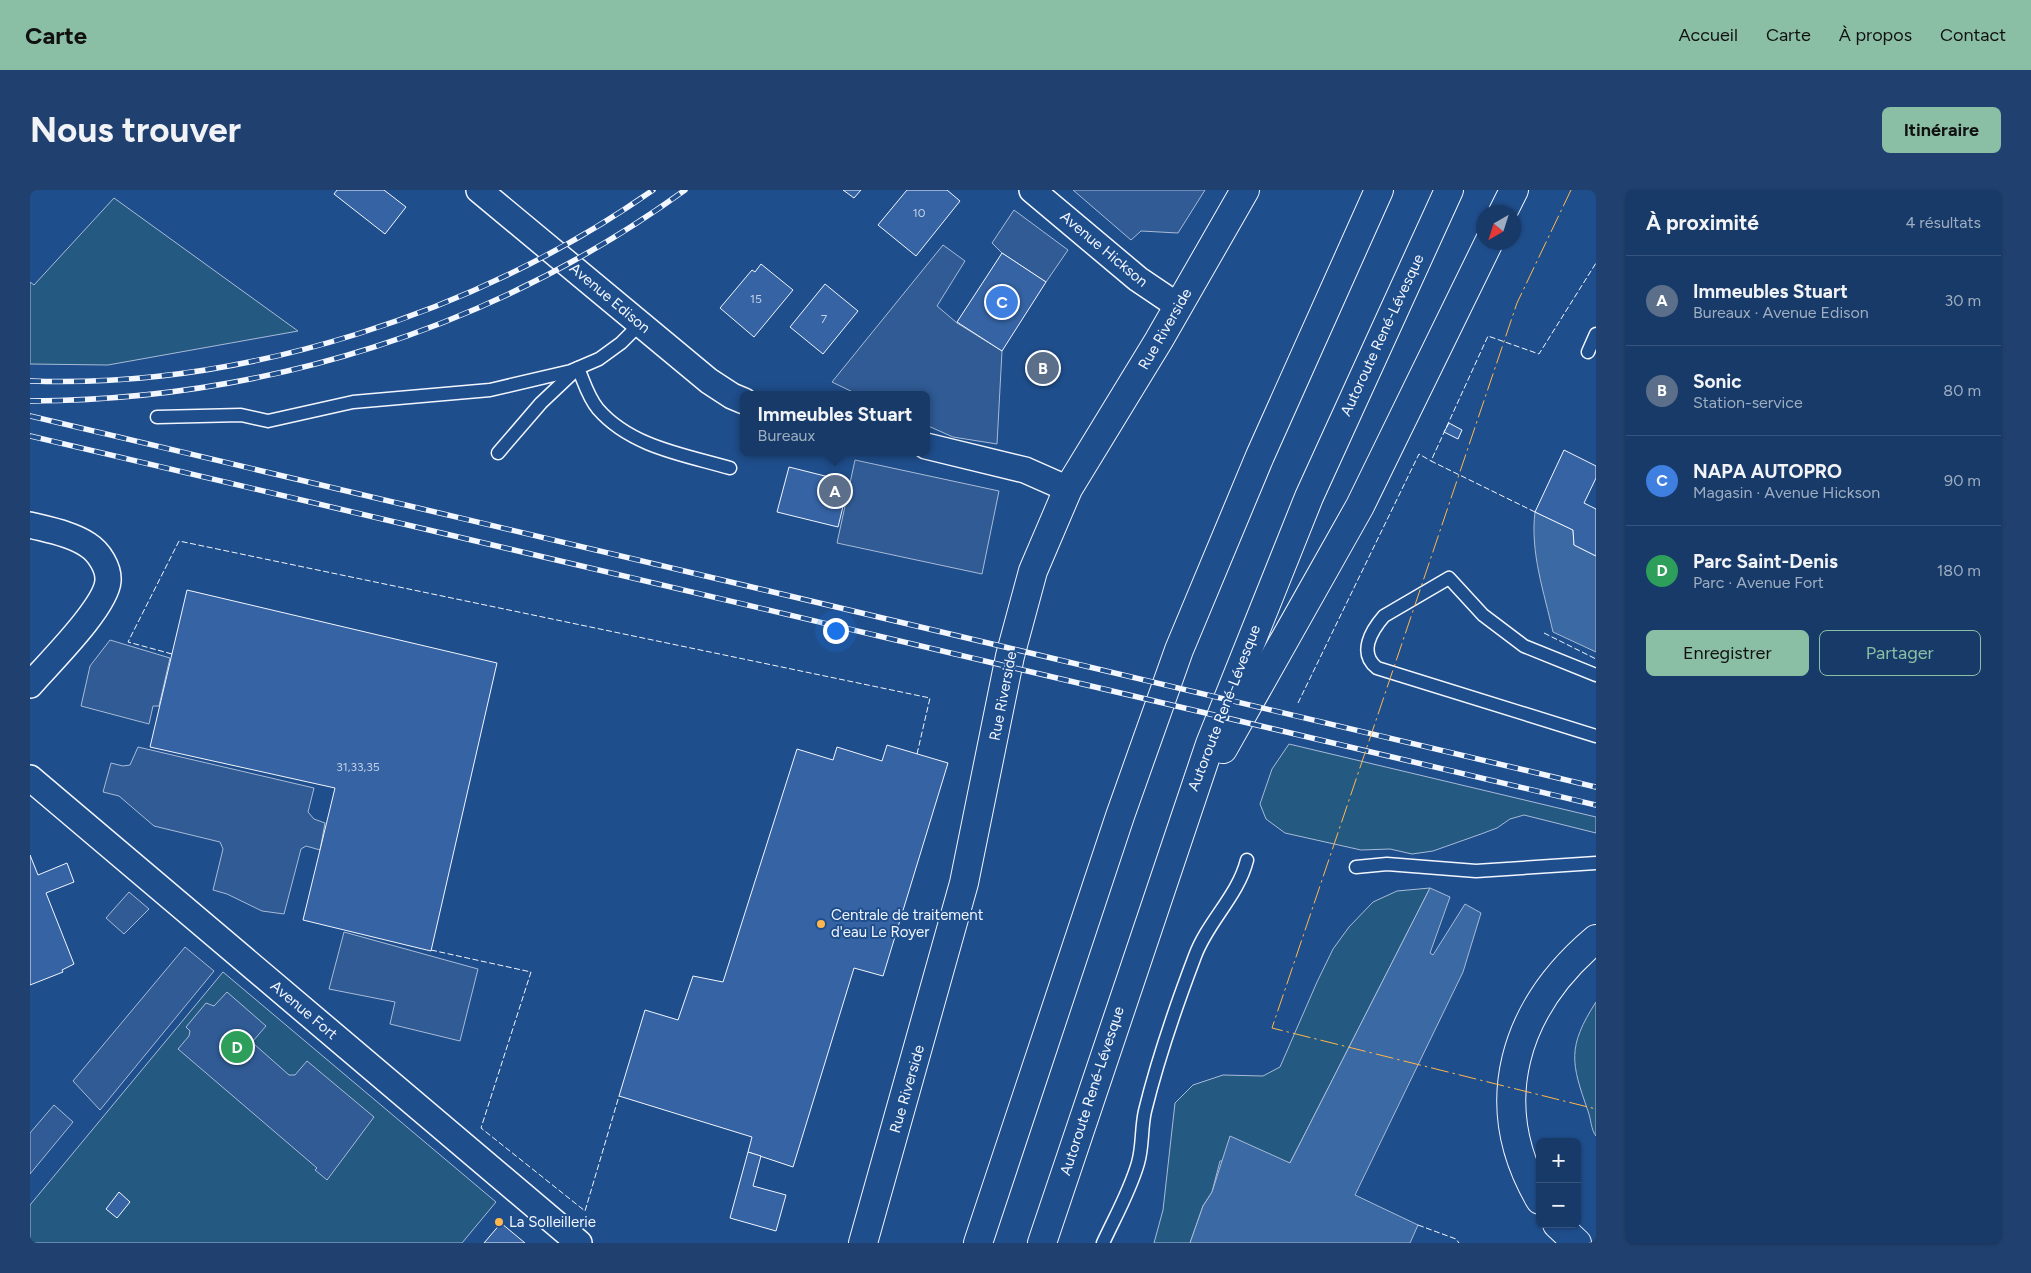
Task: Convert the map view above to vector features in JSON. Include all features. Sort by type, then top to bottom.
[{"type":"main road","name":"Rue Riverside","points":[[863,1243],[964,883],[1008,664],[1022,610],[1044,543],[1068,489],[1245,190]]},
{"type":"main road","points":[[978,1243],[1120,816],[1180,650],[1260,456],[1379,190]]},
{"type":"main road","name":"Autoroute René-Lévesque","points":[[1042,1243],[1182,820],[1210,744],[1301,514],[1449,190]]},
{"type":"main road","points":[[1507,205],[1514,190]]},
{"type":"main road","points":[[1182,820],[1360,506],[1485,250]]},
{"type":"main road","points":[[1536,1193],[1525,1172],[1514,1137],[1511,1103],[1514,1063],[1524,1033],[1544,998],[1568,966],[1596,940]]},
{"type":"main road","points":[[1561,1228],[1577,1243]]},
{"type":"street","name":"Avenue Edison","points":[[479,190],[721,390],[740,399]]},
{"type":"street","name":"Avenue Hickson","points":[[1032,190],[1138,279],[1178,306]]},
{"type":"street","points":[[930,447],[1025,470],[1068,489]]},
{"type":"street","points":[[30,525],[62,534],[89,545],[101,559],[107,570],[108,582],[101,602],[30,685]]},
{"type":"street","name":"Avenue Fort","points":[[30,778],[579,1243]]},
{"type":"lane","points":[[157,417],[241,415],[268,421],[353,402],[490,390],[578,368],[611,351],[640,324]]},
{"type":"lane","points":[[1588,352],[1596,334]]},
{"type":"lane","points":[[498,453],[541,403],[578,368]]},
{"type":"lane","points":[[578,368],[589,395],[598,409],[622,430],[654,446],[730,468]]},
{"type":"lane","points":[[1596,675],[1564,664],[1524,646],[1483,615],[1449,578],[1384,616],[1373,631],[1368,645],[1370,661],[1376,668],[1596,736]]},
{"type":"lane","points":[[1103,1243],[1138,1164],[1145,1112],[1172,1021],[1195,954],[1204,934],[1244,873],[1247,860]]},
{"type":"lane","points":[[1356,866],[1386,864],[1476,871],[1596,863]]},
{"type":"shaded area","points":[[1073,190],[1205,190],[1178,233],[1141,231],[1131,240]]},
{"type":"shaded area","points":[[114,198],[298,331],[108,365],[30,364],[30,282],[34,285]]},
{"type":"shaded area","points":[[1014,210],[1068,250],[1046,282],[1002,253],[992,243]]},
{"type":"shaded area","points":[[943,245],[965,261],[937,306],[957,323],[1002,351],[997,444],[953,437],[930,427],[930,391],[851,391],[832,382]]},
{"type":"shaded area","points":[[855,460],[999,491],[982,574],[837,543]]},
{"type":"shaded area","points":[[1535,512],[1573,530],[1574,545],[1596,556],[1596,652],[1553,632],[1536,557],[1534,542]]},
{"type":"shaded area","points":[[110,640],[170,658],[159,706],[153,706],[149,724],[81,706],[90,666]]},
{"type":"shaded area","points":[[1289,744],[1596,817],[1596,833],[1524,815],[1510,819],[1497,828],[1433,851],[1412,854],[1390,849],[1361,850],[1285,833],[1266,819],[1260,804],[1272,769]]},
{"type":"shaded area","points":[[138,747],[314,788],[308,812],[314,819],[325,823],[320,850],[306,846],[301,849],[284,914],[262,911],[227,894],[213,890],[223,849],[220,842],[154,826],[119,796],[103,792],[111,763],[123,766],[130,765]]},
{"type":"shaded area","points":[[1430,888],[1290,1163],[1220,1161],[1212,1192],[1203,1206],[1190,1243],[1154,1243],[1163,1210],[1175,1103],[1193,1085],[1223,1075],[1263,1076],[1280,1067],[1333,949],[1349,927],[1373,902],[1397,891]]},
{"type":"shaded area","points":[[1430,888],[1450,897],[1430,953],[1433,955],[1465,904],[1481,913],[1463,972],[1355,1195],[1418,1225],[1410,1243],[1190,1243],[1203,1206],[1212,1192],[1230,1136],[1290,1163]]},
{"type":"shaded area","points":[[129,892],[149,909],[124,934],[106,918]]},
{"type":"shaded area","points":[[344,932],[478,969],[460,1041],[390,1024],[395,1002],[329,989]]},
{"type":"shaded area","points":[[185,947],[214,971],[100,1110],[73,1081]]},
{"type":"shaded area","points":[[223,972],[496,1202],[462,1243],[30,1243],[30,1205]]},
{"type":"shaded area","points":[[227,992],[266,1026],[253,1041],[254,1044],[289,1075],[295,1075],[307,1061],[374,1117],[327,1180],[315,1170],[317,1168],[178,1049],[189,1036],[190,1031],[186,1027],[206,1003],[214,1006]]},
{"type":"shaded area","points":[[1596,1002],[1596,1136],[1578,1080],[1575,1055],[1580,1031]]},
{"type":"shaded area","points":[[54,1105],[73,1122],[30,1174],[30,1133]]},
{"type":"building","points":[[337,190],[384,190],[406,207],[385,234],[334,194]]},
{"type":"building","points":[[843,190],[861,190],[854,198]]},
{"type":"building","points":[[907,190],[947,190],[960,201],[916,256],[878,225]]},
{"type":"building","points":[[1002,253],[1046,282],[1002,351],[957,322]]},
{"type":"building","points":[[761,264],[793,290],[754,337],[720,308],[752,270],[755,272]]},
{"type":"building","points":[[825,284],[858,311],[823,354],[790,327]]},
{"type":"building","points":[[1449,423],[1462,430],[1458,439],[1444,432]]},
{"type":"building","points":[[1564,450],[1596,466],[1596,478],[1584,503],[1596,509],[1596,556],[1574,545],[1573,530],[1535,512]]},
{"type":"building","points":[[789,467],[849,482],[838,527],[777,512]]},
{"type":"building","points":[[187,590],[497,663],[431,951],[303,920],[335,788],[150,747]]},
{"type":"building","name":"Centrale de traitement d'eau Le Royer","points":[[887,745],[948,763],[883,976],[854,968],[793,1167],[748,1152],[752,1137],[619,1096],[645,1010],[678,1020],[693,976],[723,982],[797,749],[833,760],[837,747],[882,761]]},
{"type":"building","points":[[30,855],[38,875],[67,863],[74,882],[46,893],[74,964],[62,970],[63,972],[30,985]]},
{"type":"building","points":[[748,1152],[761,1156],[753,1186],[786,1195],[776,1231],[730,1218]]},
{"type":"building","points":[[119,1192],[130,1202],[117,1218],[106,1209]]},
{"type":"building","points":[[501,1223],[525,1243],[484,1243]]},
{"type":"railway","points":[[30,381],[111,380],[193,372],[275,356],[356,334],[436,306],[512,272],[585,234],[653,190]]},
{"type":"railway","points":[[30,401],[118,397],[205,387],[291,370],[374,347],[456,317],[535,281],[612,239],[685,190]]},
{"type":"railway","points":[[30,416],[1596,787]]},
{"type":"railway","points":[[30,436],[1596,805]]},
{"type":"fence","points":[[1535,512],[1431,461],[1488,336],[1539,354],[1596,263]]},
{"type":"fence","points":[[1298,703],[1419,454],[1431,461]]},
{"type":"fence","points":[[172,654],[128,642],[179,541],[930,698],[917,754]]},
{"type":"fence","points":[[1544,633],[1596,659]]},
{"type":"fence","points":[[431,950],[531,972],[481,1128],[585,1211],[619,1096]]},
{"type":"fence","points":[[1418,1225],[1456,1239],[1459,1243]]},
{"type":"power","points":[[1571,190],[1517,303],[1272,1028],[1596,1109]]},
{"type":"place","name":"NAPA AUTOPRO","points":[[1002,302]]},
{"type":"place","name":"Sonic","points":[[1043,368]]},
{"type":"place","name":"Immeubles Stuart","points":[[835,491]]},
{"type":"place","name":"Centrale de traitement d'eau Le Royer","points":[[821,924]]},
{"type":"place","name":"Parc Saint-Denis","points":[[237,1047]]},
{"type":"place","name":"La Solleillerie","points":[[499,1222]]}]
